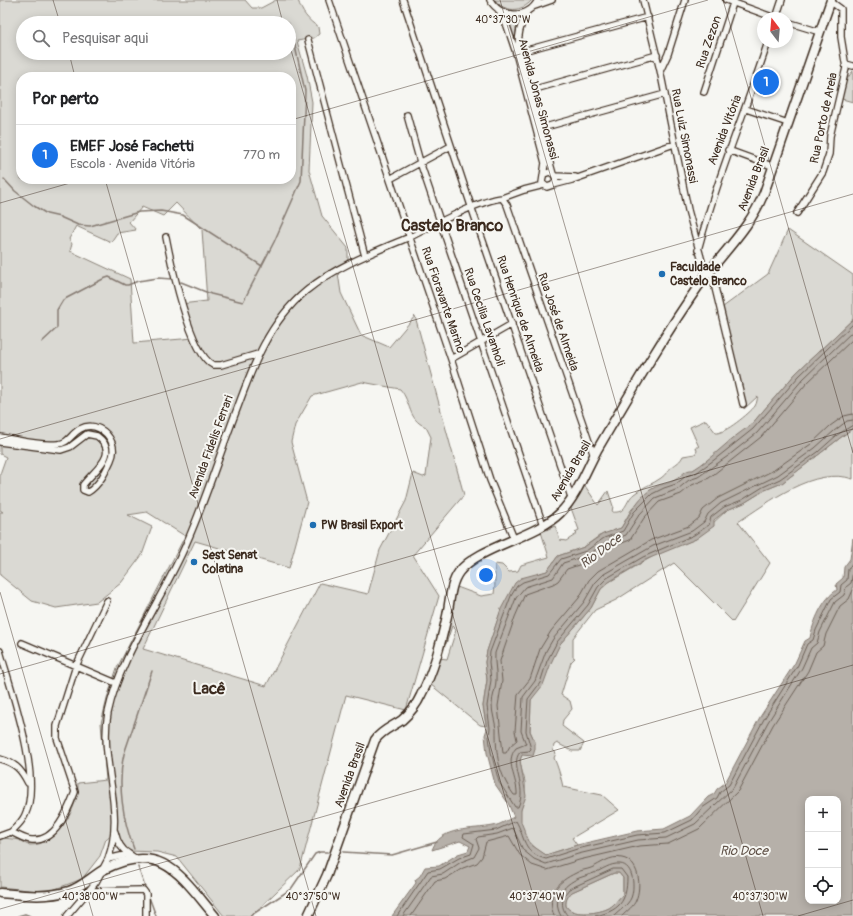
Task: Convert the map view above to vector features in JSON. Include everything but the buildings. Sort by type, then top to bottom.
[{"type":"main road","name":"Avenida Brasil","points":[[308,916],[328,875],[375,740],[384,730],[408,715],[421,697],[447,616],[451,594],[457,574],[472,561],[543,525],[559,515],[571,497],[657,348],[708,274],[751,220],[760,203],[830,0]]},
{"type":"main road","points":[[0,894],[36,896],[55,895],[77,888],[101,871],[119,864],[138,860],[156,861],[169,866],[181,877],[215,916]]},
{"type":"street","name":"Rua Fioravante Marino","points":[[329,0],[410,236],[490,480],[514,539]]},
{"type":"street","name":"Rua Henrique de Almeida","points":[[403,0],[472,209],[571,497]]},
{"type":"street","name":"Avenida Jonas Simonassi","points":[[490,0],[498,9],[518,52],[538,129],[545,163],[544,174]]},
{"type":"street","points":[[498,9],[505,13],[514,15],[527,12],[538,0]]},
{"type":"street","points":[[534,6],[550,0]]},
{"type":"street","name":"Rua Luiz Simonassi","points":[[643,0],[657,55],[688,210],[698,250],[708,274],[743,404]]},
{"type":"street","points":[[660,70],[668,54],[685,0]]},
{"type":"street","points":[[726,0],[734,1],[761,12]]},
{"type":"street","points":[[778,12],[782,0]]},
{"type":"street","name":"Rua Porto de Areia","points":[[797,213],[827,164],[830,136],[845,76],[846,64],[842,41],[841,9],[830,0]]},
{"type":"street","name":"Rua Zezon","points":[[704,92],[734,1]]},
{"type":"street","name":"Avenida Jonas Simonassi","points":[[518,52],[519,28],[527,12]]},
{"type":"street","points":[[518,52],[648,17]]},
{"type":"street","points":[[793,24],[820,32]]},
{"type":"street","points":[[308,40],[365,256]]},
{"type":"street","name":"Avenida Vitória","points":[[698,250],[711,202],[728,150],[746,110],[766,48]]},
{"type":"street","points":[[528,91],[657,55]]},
{"type":"street","points":[[846,64],[853,66]]},
{"type":"street","points":[[538,129],[665,94]]},
{"type":"street","points":[[746,110],[788,123]]},
{"type":"street","name":"Rua Cecilia Lavanholi","points":[[407,115],[420,162],[543,525]]},
{"type":"street","name":"Avenida Jonas Simonassi","points":[[538,129],[554,175]]},
{"type":"street","points":[[579,177],[554,175],[547,172],[541,179],[544,185],[553,185],[579,177],[674,144]]},
{"type":"street","points":[[390,179],[451,146]]},
{"type":"street","points":[[728,150],[772,166]]},
{"type":"street","points":[[553,185],[556,180],[554,175]]},
{"type":"street","name":"Avenida Fidelis Ferrari","points":[[138,860],[123,851],[118,844],[114,825],[107,724],[116,683],[187,542],[258,354],[277,322],[298,298],[325,277],[365,256],[472,209],[524,190],[544,185]]},
{"type":"street","name":"Rua José de Almeida","points":[[501,198],[507,205],[594,456]]},
{"type":"street","points":[[166,237],[186,315],[195,342],[203,357],[213,365],[221,365],[258,354]]},
{"type":"street","points":[[451,359],[512,324]]},
{"type":"street","points":[[0,437],[58,444],[68,441],[79,430],[88,427],[100,429],[106,433],[114,450],[113,458],[104,474],[94,488],[88,492],[83,490],[82,485],[102,463],[107,450],[103,441],[97,436],[87,434],[70,447],[57,450],[0,442]]},
{"type":"street","points":[[79,430],[83,433],[82,437]]},
{"type":"street","points":[[11,832],[32,840],[46,838],[61,821],[75,792],[57,738],[56,726],[76,666],[107,601]]},
{"type":"street","points":[[22,644],[116,683]]},
{"type":"street","points":[[0,651],[26,740],[29,787],[29,801],[26,814],[11,832],[0,836]]},
{"type":"street","points":[[0,759],[14,763],[23,772],[29,787]]},
{"type":"street","name":"Avenida Fidelis Ferrari","points":[[67,916],[89,891],[108,859],[112,847],[114,825]]},
{"type":"street","points":[[108,859],[129,854]]},
{"type":"street","points":[[89,891],[143,890],[146,894],[146,916]]},
{"type":"shaded area","points":[[0,0],[245,0],[252,8],[261,8],[276,0],[298,0],[301,9],[306,16],[318,27],[319,34],[314,38],[297,41],[307,76],[312,102],[309,170],[322,216],[348,248],[348,259],[338,273],[341,293],[361,335],[389,347],[415,316],[464,495],[413,555],[439,596],[406,710],[346,695],[300,869],[251,916],[224,916],[177,857],[157,852],[129,851],[112,834],[106,839],[100,856],[82,879],[47,892],[0,887],[0,838],[19,840],[30,845],[40,844],[57,832],[64,823],[75,803],[78,783],[106,780],[101,723],[108,695],[117,668],[185,536],[147,512],[128,515],[152,527],[142,555],[121,583],[97,602],[56,608],[32,601],[0,575],[0,512],[3,512],[0,510],[0,474],[6,457],[0,454]],"holes":[[[176,203],[202,230],[207,301],[181,304],[194,338],[134,343],[130,279],[70,251],[72,244],[69,239],[76,226],[111,242],[117,233],[136,230],[129,222],[142,207],[163,216]],[[362,382],[400,389],[404,394],[416,420],[426,427],[431,437],[426,476],[423,477],[413,473],[406,501],[380,550],[368,594],[320,583],[266,686],[143,649],[195,541],[289,568],[307,502],[291,442],[295,425],[312,396]]]},
{"type":"shaded area","points":[[495,0],[532,0],[519,9],[508,9]]},
{"type":"shaded area","points":[[504,17],[522,19],[516,28],[515,45]]},
{"type":"shaded area","points":[[853,71],[853,102],[842,99],[845,84]]},
{"type":"shaded area","points":[[788,230],[853,275],[853,319],[796,373],[750,426],[700,466],[674,481],[649,491],[631,510],[621,528],[599,536],[584,547],[558,556],[547,571],[538,574],[501,610],[487,651],[485,662],[487,680],[483,706],[486,726],[480,725],[430,684],[439,658],[447,659],[456,630],[452,626],[446,644],[443,644],[457,587],[481,596],[494,594],[495,564],[502,565],[509,572],[518,571],[521,565],[549,557],[541,532],[555,526],[560,540],[566,541],[577,534],[575,532],[579,530],[571,508],[583,483],[598,505],[608,491],[613,506],[612,512],[620,511],[634,494],[640,489],[663,477],[680,461],[683,456],[695,454],[697,451],[696,447],[699,447],[690,427],[706,420],[716,433],[720,432],[743,418],[756,405],[758,396],[744,409],[723,307],[768,274]]},
{"type":"shaded area","points":[[853,428],[853,479],[838,476],[823,477],[808,482],[792,488],[778,496],[738,522],[770,563],[733,622],[674,563],[616,600],[595,610],[573,638],[573,657],[575,658],[571,662],[561,695],[570,701],[572,709],[563,720],[562,726],[584,743],[580,751],[572,751],[557,743],[554,745],[553,750],[556,753],[554,758],[563,787],[602,795],[619,810],[572,838],[577,845],[546,855],[540,852],[530,842],[522,830],[520,816],[525,786],[520,761],[523,753],[535,742],[530,731],[531,700],[560,644],[591,608],[601,589],[609,582],[657,554],[696,539],[727,510],[744,503],[765,490],[782,483]]},
{"type":"shaded area","points":[[614,873],[619,873],[623,878],[623,894],[609,908],[591,913],[578,913],[566,906],[567,898],[572,892]]},
{"type":"water","name":"Rio Doce","points":[[853,319],[853,428],[782,483],[765,490],[744,503],[727,510],[714,520],[714,526],[696,539],[645,560],[609,582],[601,589],[591,608],[560,644],[543,685],[531,700],[530,731],[535,742],[535,749],[533,756],[522,755],[520,760],[526,796],[521,810],[521,822],[530,844],[546,855],[577,845],[637,831],[664,829],[690,816],[708,797],[714,794],[717,789],[725,783],[760,717],[795,663],[805,641],[810,638],[816,618],[823,604],[837,590],[836,584],[843,578],[844,567],[850,559],[853,538],[853,916],[392,916],[416,883],[415,880],[420,876],[425,867],[439,866],[458,854],[468,851],[470,846],[460,841],[432,850],[436,842],[442,837],[458,830],[501,824],[514,817],[508,803],[495,784],[487,753],[485,735],[487,729],[483,706],[487,680],[485,662],[487,651],[501,609],[515,583],[521,578],[547,571],[558,556],[584,547],[603,534],[621,528],[635,505],[649,491],[655,487],[673,481],[686,472],[693,470],[750,426],[796,373]],"holes":[[[614,873],[619,873],[623,878],[623,894],[609,908],[591,913],[578,913],[566,906],[567,898],[572,892]]]},
{"type":"waterway","points":[[181,282],[211,294],[243,302],[274,242],[301,181],[305,91],[296,50]]},
{"type":"waterway","points":[[4,179],[15,191],[34,206],[47,214],[60,217],[78,225],[90,226],[139,212],[161,211],[183,215],[262,266]]},
{"type":"waterway","points":[[42,342],[57,328],[57,310],[63,300],[103,279],[109,277],[125,285],[138,281],[158,278],[172,279]]},
{"type":"waterway","points":[[134,849],[127,827],[122,802],[122,766],[124,754],[152,671]]},
{"type":"waterway","points":[[343,852],[392,855],[437,842]]},
{"type":"waterway","points":[[250,916],[291,889],[315,854],[320,852],[328,852]]},
{"type":"waterway","points":[[138,867],[146,890]]},
{"type":"waterway","points":[[149,897],[156,916]]},
{"type":"waterway","points":[[18,916],[25,914],[30,916]]},
{"type":"place","name":"EMEF José Fachetti","points":[[766,82]]},
{"type":"place","name":"Faculdade Castelo Branco","points":[[662,274]]},
{"type":"place","name":"PW Brasil Export","points":[[313,525]]},
{"type":"place","name":"Sest Senat Colatina","points":[[194,562]]},
{"type":"district","name":"Castelo Branco","points":[[452,226]]},
{"type":"district","name":"Lacê","points":[[209,689]]}]
